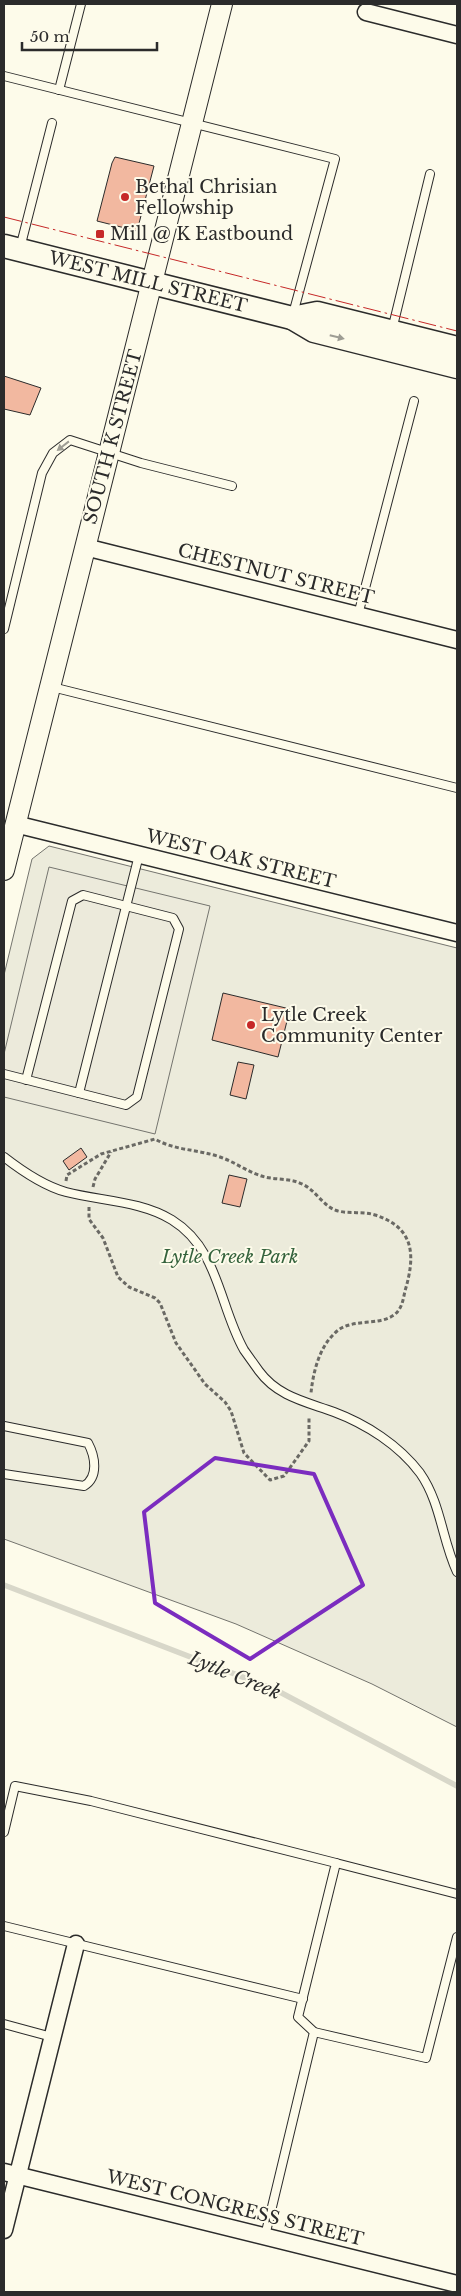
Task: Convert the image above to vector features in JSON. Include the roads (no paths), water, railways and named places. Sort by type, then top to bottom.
[{"type":"main road","name":"WEST MILL STREET","points":[[12,248],[292,318],[314,331],[457,367]]},
{"type":"main road","name":"WEST MILL STREET","points":[[292,318],[317,313],[457,348]]},
{"type":"street","name":"SOUTH K STREET","points":[[4,870],[11,828],[50,687],[222,4]]},
{"type":"street","points":[[366,12],[457,35]]},
{"type":"street","name":"CHESTNUT STREET","points":[[85,547],[457,640]]},
{"type":"street","name":"WEST OAK STREET","points":[[11,828],[139,855],[457,933]]},
{"type":"street","points":[[4,2230],[10,2173],[52,2036],[76,1944]]},
{"type":"street","name":"WEST CONGRESS STREET","points":[[10,2173],[457,2284]]},
{"type":"lane","points":[[59,90],[81,4]]},
{"type":"lane","points":[[4,76],[335,159],[292,318]]},
{"type":"lane","points":[[12,248],[52,123]]},
{"type":"lane","points":[[392,331],[430,174]]},
{"type":"lane","points":[[358,615],[414,401]]},
{"type":"lane","points":[[4,629],[42,472],[53,454],[70,440],[141,463],[232,486]]},
{"type":"lane","points":[[50,687],[457,788]]},
{"type":"lane","points":[[79,1093],[139,855]]},
{"type":"lane","points":[[4,1074],[26,1080],[126,1105],[137,1097],[179,928],[173,918],[83,895],[72,901],[26,1080]]},
{"type":"lane","points":[[4,1157],[22,1170],[64,1191],[138,1206],[171,1220],[190,1233],[209,1259],[244,1349],[274,1387],[309,1405],[334,1412],[359,1423],[382,1437],[419,1473],[438,1512],[447,1550],[457,1572]]},
{"type":"lane","points":[[4,1426],[88,1443],[93,1452],[95,1465],[91,1480],[84,1486],[4,1474]]},
{"type":"lane","points":[[4,1832],[15,1786],[92,1801],[457,1894]]},
{"type":"lane","points":[[336,1863],[298,2017],[314,2032],[426,2058],[457,1937]]},
{"type":"lane","points":[[4,1926],[303,1999]]},
{"type":"lane","points":[[4,2024],[52,2036]]},
{"type":"lane","points":[[265,2236],[314,2032]]},
{"type":"waterway","name":"Lytle Creek","points":[[4,1585],[276,1690],[457,1786]]},
{"type":"place","name":"Bethal Chrisian Fellowship","points":[[125,197]]},
{"type":"place","name":"Mill @ K Eastbound","points":[[100,234]]},
{"type":"place","name":"Lytle Creek Community Center","points":[[251,1025]]},
{"type":"park label","name":"Lytle Creek Park","points":[[230,1257]]}]
